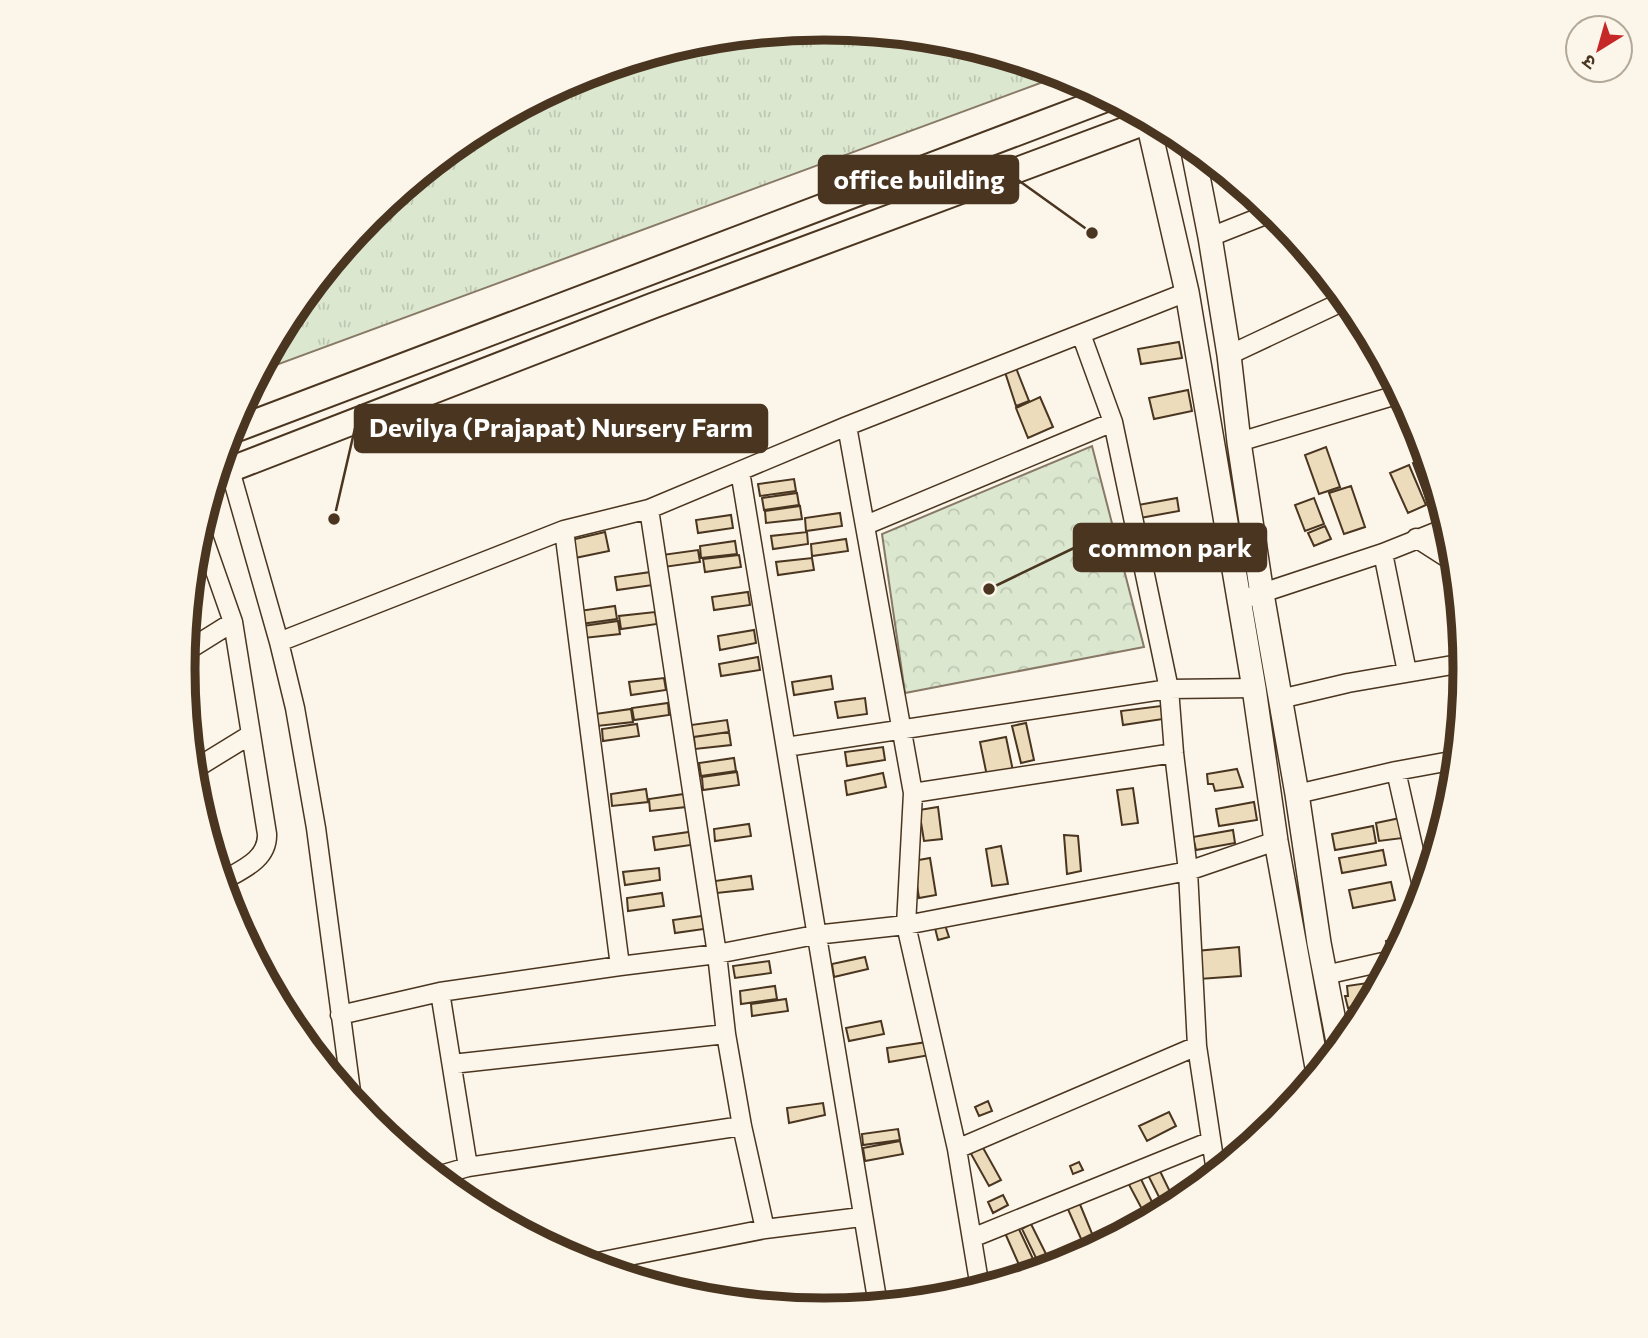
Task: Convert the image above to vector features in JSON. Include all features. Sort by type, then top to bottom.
[{"type":"main road","points":[[244,426],[1097,103]]},
{"type":"main road","points":[[228,470],[652,306],[1138,124]]},
{"type":"street","points":[[1152,133],[1187,292],[1254,688],[1276,841],[1316,1061]]},
{"type":"street","points":[[1195,162],[1229,355],[1262,594],[1336,1033]]},
{"type":"street","points":[[1210,237],[1261,217]]},
{"type":"street","points":[[279,642],[564,530],[649,509],[847,426],[1187,292]]},
{"type":"street","points":[[1229,355],[1336,305]]},
{"type":"street","points":[[1081,334],[1113,422],[1169,689],[1188,871],[1197,1046],[1214,1162]]},
{"type":"street","points":[[1239,442],[1391,397]]},
{"type":"street","points":[[866,525],[1113,422]]},
{"type":"street","points":[[847,426],[913,793],[906,925],[957,1149],[978,1278]]},
{"type":"street","points":[[740,471],[876,1295]]},
{"type":"street","points":[[225,479],[279,642],[295,708],[316,828],[350,1082]]},
{"type":"street","points":[[649,509],[717,954],[726,1034],[742,1126],[765,1229]]},
{"type":"street","points":[[564,530],[620,966]]},
{"type":"street","points":[[1238,599],[1262,594],[1383,553],[1437,531]]},
{"type":"street","points":[[1416,538],[1442,555]]},
{"type":"street","points":[[207,547],[233,622],[267,842],[260,858],[231,876]]},
{"type":"street","points":[[1383,553],[1407,672]]},
{"type":"street","points":[[196,645],[233,622]]},
{"type":"street","points":[[1280,699],[1348,682],[1453,665]]},
{"type":"street","points":[[786,747],[1169,689],[1254,688]]},
{"type":"street","points":[[203,764],[250,735]]},
{"type":"street","points":[[913,793],[1174,753]]},
{"type":"street","points":[[1297,794],[1445,762]]},
{"type":"street","points":[[1396,771],[1424,854]]},
{"type":"street","points":[[340,1015],[440,992],[717,954],[816,935],[906,925],[1188,871],[1276,841]]},
{"type":"street","points":[[1325,975],[1380,963]]},
{"type":"street","points":[[440,992],[468,1167]]},
{"type":"street","points":[[452,1065],[726,1034]]},
{"type":"street","points":[[957,1149],[1197,1046]]},
{"type":"street","points":[[448,1173],[468,1167],[742,1126]]},
{"type":"street","points":[[972,1238],[1211,1141]]},
{"type":"street","points":[[610,1260],[765,1229],[862,1217]]},
{"type":"green space","points":[[824,40],[947,52],[1046,81],[273,366],[325,286],[379,224],[409,196],[441,170],[510,124],[583,88],[661,62],[701,52]]},
{"type":"green space","points":[[1092,446],[1144,647],[905,693],[882,534]]},
{"type":"building","points":[[1179,342],[1182,358],[1141,364],[1138,349]]},
{"type":"building","points":[[1016,368],[1029,401],[1016,406],[1005,372]]},
{"type":"building","points":[[1188,390],[1192,411],[1154,419],[1149,398]]},
{"type":"building","points":[[1040,397],[1053,427],[1028,438],[1016,408]]},
{"type":"building","points":[[1326,447],[1340,487],[1319,494],[1305,455]]},
{"type":"building","points":[[1417,461],[1431,505],[1429,506],[1413,463]]},
{"type":"building","points":[[1409,465],[1426,505],[1408,513],[1390,473]]},
{"type":"building","points":[[794,479],[796,491],[760,496],[758,484]]},
{"type":"building","points":[[1351,486],[1365,527],[1344,534],[1329,493]]},
{"type":"building","points":[[797,493],[799,505],[764,510],[762,498]]},
{"type":"building","points":[[1177,498],[1179,511],[1140,518],[1138,505]]},
{"type":"building","points":[[1314,498],[1324,524],[1305,531],[1295,505]]},
{"type":"building","points":[[800,506],[802,519],[766,523],[765,511]]},
{"type":"building","points":[[840,513],[842,526],[806,531],[805,518]]},
{"type":"building","points":[[731,515],[733,528],[698,533],[696,520]]},
{"type":"building","points":[[1325,526],[1331,539],[1314,546],[1308,533]]},
{"type":"building","points":[[605,532],[609,551],[575,558],[571,540]]},
{"type":"building","points":[[807,532],[808,544],[773,549],[771,536]]},
{"type":"building","points":[[846,539],[848,551],[812,556],[811,544]]},
{"type":"building","points":[[735,541],[737,554],[701,558],[700,546]]},
{"type":"building","points":[[698,550],[700,562],[664,567],[662,555]]},
{"type":"building","points":[[739,555],[741,567],[705,572],[703,559]]},
{"type":"building","points":[[812,558],[814,570],[778,575],[776,562]]},
{"type":"building","points":[[651,572],[653,585],[617,590],[615,577]]},
{"type":"building","points":[[748,592],[750,605],[714,610],[712,597]]},
{"type":"building","points":[[615,606],[617,619],[581,624],[579,611]]},
{"type":"building","points":[[655,612],[657,624],[621,629],[619,616]]},
{"type":"building","points":[[618,621],[620,634],[584,638],[583,626]]},
{"type":"building","points":[[754,630],[756,643],[720,650],[718,636]]},
{"type":"building","points":[[758,657],[760,670],[721,676],[719,664]]},
{"type":"building","points":[[831,676],[833,689],[794,695],[792,682]]},
{"type":"building","points":[[664,678],[666,690],[631,695],[629,682]]},
{"type":"building","points":[[865,698],[867,714],[838,718],[835,702]]},
{"type":"building","points":[[668,703],[669,715],[634,720],[632,708]]},
{"type":"building","points":[[1161,706],[1163,719],[1123,725],[1121,711]]},
{"type":"building","points":[[631,709],[633,722],[597,726],[595,714]]},
{"type":"building","points":[[727,720],[729,732],[693,737],[691,725]]},
{"type":"building","points":[[1026,723],[1034,760],[1021,763],[1012,726]]},
{"type":"building","points":[[637,724],[639,736],[603,741],[602,729]]},
{"type":"building","points":[[729,732],[731,745],[695,749],[694,737]]},
{"type":"building","points":[[1006,737],[1013,771],[987,776],[980,742]]},
{"type":"building","points":[[883,747],[885,760],[847,766],[845,752]]},
{"type":"building","points":[[734,758],[736,771],[701,776],[699,763]]},
{"type":"building","points":[[1237,769],[1243,787],[1215,791],[1213,784],[1208,784],[1207,774]]},
{"type":"building","points":[[737,772],[739,785],[703,790],[702,777]]},
{"type":"building","points":[[883,773],[886,787],[847,795],[845,781]]},
{"type":"building","points":[[1133,788],[1138,823],[1122,825],[1117,790]]},
{"type":"building","points":[[646,789],[648,802],[612,806],[611,794]]},
{"type":"building","points":[[684,794],[686,807],[650,811],[649,799]]},
{"type":"building","points":[[1254,802],[1257,820],[1219,826],[1216,809]]},
{"type":"building","points":[[938,807],[942,839],[924,841],[919,810]]},
{"type":"building","points":[[1400,818],[1403,838],[1379,841],[1376,823]]},
{"type":"building","points":[[749,824],[751,836],[715,841],[714,829]]},
{"type":"building","points":[[1373,826],[1376,843],[1335,850],[1332,834]]},
{"type":"building","points":[[1233,830],[1235,843],[1196,850],[1193,837]]},
{"type":"building","points":[[689,832],[691,845],[655,850],[653,837]]},
{"type":"building","points":[[1064,835],[1078,836],[1081,871],[1067,874]]},
{"type":"building","points":[[1001,846],[1008,884],[992,886],[986,849]]},
{"type":"building","points":[[1383,850],[1386,865],[1342,873],[1339,858]]},
{"type":"building","points":[[930,858],[936,895],[919,898],[913,861]]},
{"type":"building","points":[[659,868],[660,880],[625,885],[623,872]]},
{"type":"building","points":[[751,876],[753,889],[717,893],[715,881]]},
{"type":"building","points":[[1391,882],[1395,900],[1353,908],[1349,890]]},
{"type":"building","points":[[662,893],[664,906],[628,911],[627,898]]},
{"type":"building","points":[[709,915],[711,928],[675,933],[673,920]]},
{"type":"building","points":[[945,925],[949,937],[938,940],[935,928]]},
{"type":"building","points":[[1239,947],[1241,976],[1199,979],[1196,951]]},
{"type":"building","points":[[865,957],[868,969],[834,977],[832,964]]},
{"type":"building","points":[[769,961],[771,973],[735,978],[733,966]]},
{"type":"building","points":[[1369,983],[1354,1007],[1348,1008],[1345,996],[1348,996],[1347,986]]},
{"type":"building","points":[[775,986],[777,999],[741,1004],[740,991]]},
{"type":"building","points":[[786,999],[788,1011],[752,1016],[751,1004]]},
{"type":"building","points":[[881,1021],[884,1034],[849,1041],[846,1028]]},
{"type":"building","points":[[927,1042],[930,1055],[889,1062],[887,1048]]},
{"type":"building","points":[[988,1101],[992,1111],[979,1116],[975,1107]]},
{"type":"building","points":[[823,1103],[825,1115],[789,1123],[787,1108]]},
{"type":"building","points":[[1169,1112],[1176,1126],[1147,1141],[1139,1126]]},
{"type":"building","points":[[898,1129],[900,1140],[863,1145],[862,1134]]},
{"type":"building","points":[[900,1141],[903,1154],[865,1161],[863,1148]]},
{"type":"building","points":[[982,1146],[1001,1180],[989,1186],[970,1152]]},
{"type":"building","points":[[1079,1162],[1083,1170],[1073,1174],[1070,1166]]},
{"type":"building","points":[[1158,1167],[1171,1193],[1160,1200],[1147,1173]]},
{"type":"building","points":[[1138,1173],[1153,1204],[1143,1211],[1126,1179]]},
{"type":"building","points":[[1003,1195],[1008,1205],[993,1213],[988,1202]]},
{"type":"building","points":[[1079,1202],[1093,1236],[1082,1241],[1067,1207]]},
{"type":"building","points":[[1031,1224],[1047,1256],[1037,1260],[1022,1229]]},
{"type":"building","points":[[1017,1225],[1034,1261],[1020,1266],[1005,1233]]},
{"type":"place","name":"office building","points":[[1092,233]]},
{"type":"place","name":"Devilya (Prajapat) Nursery Farm","points":[[334,519]]},
{"type":"place","name":"common park","points":[[989,589]]}]
